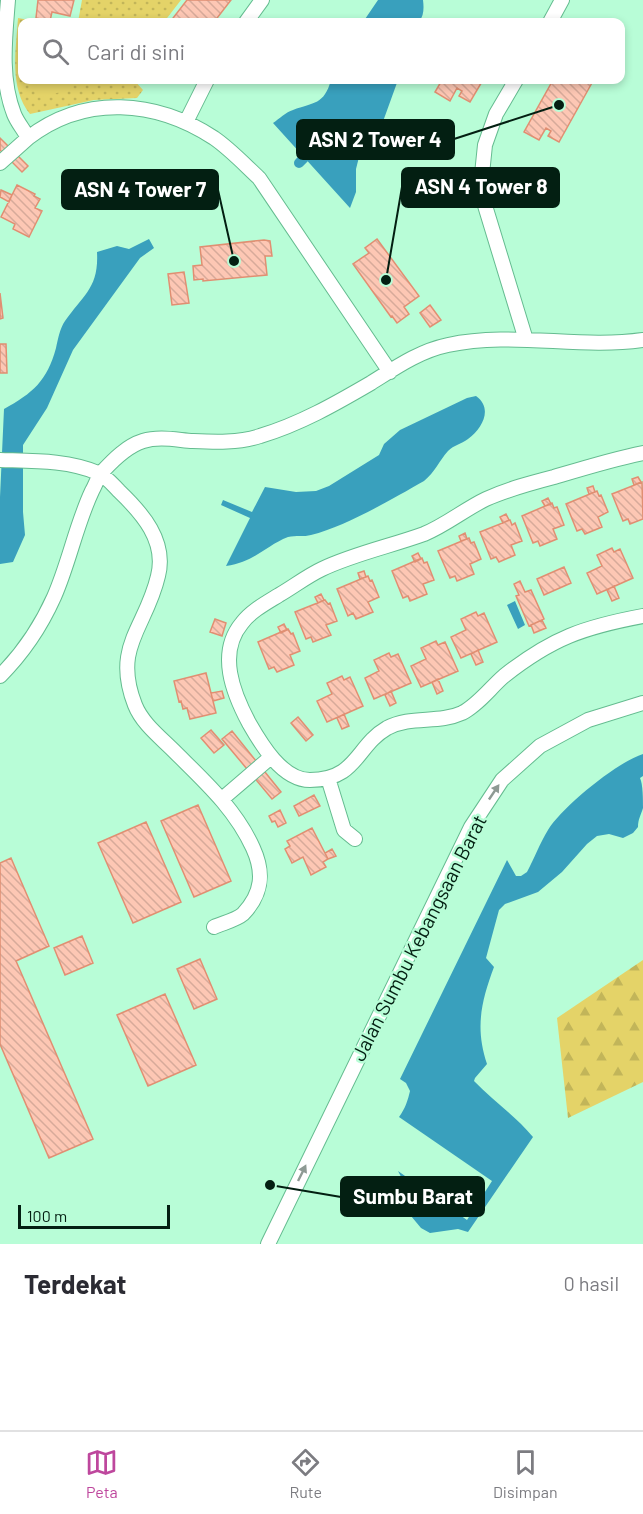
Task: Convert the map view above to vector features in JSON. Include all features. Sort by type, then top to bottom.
[{"type":"street","points":[[8,0],[4,55],[5,88],[14,114],[28,138]]},
{"type":"street","points":[[249,18],[262,0]]},
{"type":"street","points":[[552,18],[562,0]]},
{"type":"street","points":[[186,122],[205,84]]},
{"type":"street","points":[[514,84],[496,114],[485,145],[482,174],[483,200],[526,340]]},
{"type":"street","points":[[0,164],[41,128],[63,118],[90,110],[119,106],[163,112],[186,122],[214,138],[259,178],[390,372]]},
{"type":"street","points":[[0,676],[34,635],[54,597],[84,508],[100,474],[121,453],[143,441],[165,438],[225,442],[259,437],[328,408],[419,354],[447,345],[475,341],[526,340],[599,343],[643,340]]},
{"type":"street","points":[[643,453],[507,490],[486,499],[426,533],[323,568],[256,609],[241,623],[233,640],[228,660],[230,678],[259,742],[271,757],[292,775],[307,780],[328,778],[345,770],[357,760],[374,739],[387,729],[402,722],[448,718],[464,712],[512,670],[557,640],[581,630],[643,616]]},
{"type":"street","points":[[0,460],[74,465],[100,474],[139,510],[153,531],[159,553],[159,575],[131,640],[127,663],[129,684],[136,708],[151,728],[222,799],[246,832],[260,863],[260,885],[254,899],[242,915],[214,927]]},
{"type":"street","name":"Jalan Sumbu Kebangsaan Barat","points":[[268,1244],[471,827],[502,780],[540,746],[588,720],[643,703]]},
{"type":"street","points":[[222,799],[271,757]]},
{"type":"street","points":[[328,778],[344,830],[355,839]]},
{"type":"green space","points":[[82,0],[181,0],[167,18],[79,18]]},
{"type":"green space","points":[[18,18],[18,84],[138,84],[143,90],[137,98],[94,100],[30,114],[19,93],[16,81]]},
{"type":"green space","points":[[36,84],[69,84],[70,90],[39,97]]},
{"type":"green space","points":[[643,960],[643,1082],[568,1118],[557,1018]]},
{"type":"water","points":[[378,0],[423,0],[421,18],[366,18]]},
{"type":"water","points":[[330,84],[397,84],[381,127],[367,141],[359,157],[356,169],[356,192],[350,208],[273,123],[290,111],[317,101]]},
{"type":"water","points":[[149,239],[154,248],[140,258],[73,350],[47,408],[23,445],[25,535],[13,562],[0,564],[4,409],[31,391],[43,378],[52,359],[63,324],[92,283],[97,264],[97,252],[117,246],[129,249]]},
{"type":"water","points":[[476,396],[484,406],[482,424],[468,439],[448,451],[424,481],[339,525],[311,535],[288,537],[245,561],[226,566],[250,518],[221,505],[223,500],[252,512],[265,487],[296,492],[316,491],[329,486],[379,455],[384,444],[400,430],[467,398]]},
{"type":"water","points":[[515,601],[525,625],[518,629],[507,605]]},
{"type":"water","points":[[643,754],[643,776],[640,778],[643,808],[638,827],[633,833],[623,838],[609,834],[597,836],[562,872],[538,892],[505,904],[499,910],[486,958],[494,967],[481,1015],[481,1039],[487,1064],[474,1081],[533,1137],[468,1232],[458,1229],[430,1233],[421,1228],[411,1216],[407,1205],[409,1192],[398,1171],[467,1220],[492,1181],[399,1117],[410,1091],[406,1083],[400,1079],[507,860],[516,876],[527,872],[542,840],[555,820],[605,775]]},
{"type":"building","points":[[38,0],[74,0],[70,16],[52,12],[51,18],[36,18]]},
{"type":"building","points":[[187,0],[231,0],[217,18],[173,18]]},
{"type":"building","points":[[440,84],[481,84],[470,102],[459,96],[462,91],[457,88],[450,101],[435,92]]},
{"type":"building","points":[[551,84],[591,84],[559,142],[548,136],[551,131],[546,128],[539,140],[524,132]]},
{"type":"building","points":[[0,138],[28,166],[22,172],[0,150]]},
{"type":"building","points":[[17,185],[40,199],[35,208],[42,211],[29,237],[13,229],[15,224],[1,217]]},
{"type":"building","points":[[1,190],[12,195],[9,202],[0,197]]},
{"type":"building","points":[[377,239],[419,296],[404,307],[409,314],[397,323],[353,264],[369,253],[365,248]]},
{"type":"building","points":[[270,241],[272,256],[265,256],[267,275],[194,280],[193,266],[202,265],[200,247]]},
{"type":"building","points":[[184,272],[189,303],[172,305],[168,274]]},
{"type":"building","points":[[0,293],[3,318],[0,319]]},
{"type":"building","points":[[430,305],[441,320],[430,327],[420,313]]},
{"type":"building","points":[[0,344],[6,344],[7,373],[0,373]]},
{"type":"building","points":[[638,477],[641,482],[634,485],[632,479]]},
{"type":"building","points":[[642,482],[643,519],[630,524],[628,519],[623,521],[612,494]]},
{"type":"building","points":[[593,486],[595,492],[589,494],[587,488]]},
{"type":"building","points":[[597,491],[608,512],[598,517],[602,527],[585,534],[582,529],[577,531],[566,504]]},
{"type":"building","points":[[548,498],[551,504],[545,506],[542,501]]},
{"type":"building","points":[[552,503],[554,508],[557,507],[564,525],[553,529],[557,539],[540,546],[538,541],[533,543],[522,516]]},
{"type":"building","points":[[506,514],[509,520],[503,523],[500,517]]},
{"type":"building","points":[[510,520],[512,525],[515,523],[522,541],[511,545],[515,555],[499,562],[496,557],[491,559],[480,532]]},
{"type":"building","points":[[465,533],[467,539],[461,541],[459,536]]},
{"type":"building","points":[[469,538],[471,543],[474,542],[481,559],[470,564],[474,574],[457,581],[455,576],[450,578],[438,551]]},
{"type":"building","points":[[612,548],[614,552],[620,549],[633,578],[597,594],[587,573],[602,566],[597,555]]},
{"type":"building","points":[[418,553],[421,559],[415,562],[412,556]]},
{"type":"building","points":[[422,558],[424,563],[427,562],[434,580],[423,584],[427,594],[410,601],[408,596],[403,598],[392,571]]},
{"type":"building","points":[[564,567],[571,583],[544,595],[537,579]]},
{"type":"building","points":[[364,571],[366,577],[360,579],[358,573]]},
{"type":"building","points":[[368,576],[379,597],[368,602],[373,612],[356,619],[353,613],[348,616],[337,589]]},
{"type":"building","points":[[520,581],[525,592],[531,590],[544,619],[529,626],[516,596],[519,595],[514,584]]},
{"type":"building","points":[[614,586],[619,598],[612,601],[607,590]]},
{"type":"building","points":[[321,594],[324,600],[318,603],[315,597]]},
{"type":"building","points":[[325,600],[328,604],[330,603],[337,621],[326,625],[331,635],[313,642],[311,637],[306,639],[295,612]]},
{"type":"building","points":[[476,612],[478,616],[484,613],[497,642],[461,658],[451,637],[466,630],[461,619]]},
{"type":"building","points":[[215,619],[226,623],[222,636],[210,632]]},
{"type":"building","points":[[542,620],[546,628],[534,633],[531,625]]},
{"type":"building","points":[[284,624],[287,630],[281,633],[278,627]]},
{"type":"building","points":[[288,629],[291,634],[293,633],[300,651],[290,655],[294,665],[277,672],[274,667],[269,669],[258,642]]},
{"type":"building","points":[[436,641],[438,645],[445,642],[458,671],[421,687],[411,666],[426,659],[421,648]]},
{"type":"building","points":[[478,650],[483,662],[476,665],[471,654]]},
{"type":"building","points":[[389,653],[391,657],[398,654],[411,683],[374,699],[365,678],[379,671],[374,660]]},
{"type":"building","points":[[206,673],[216,713],[190,719],[187,708],[183,709],[181,701],[179,702],[174,681]]},
{"type":"building","points":[[342,676],[344,680],[350,677],[363,706],[327,722],[317,701],[332,694],[327,683]]},
{"type":"building","points":[[438,679],[443,691],[437,694],[432,682]]},
{"type":"building","points":[[222,691],[224,698],[213,701],[211,693]]},
{"type":"building","points":[[391,691],[396,703],[390,706],[385,695]]},
{"type":"building","points":[[344,714],[349,726],[342,729],[337,718]]},
{"type":"building","points":[[298,717],[313,735],[306,741],[291,723]]},
{"type":"building","points":[[211,730],[224,745],[214,753],[201,738]]},
{"type":"building","points":[[232,731],[281,792],[272,799],[222,739]]},
{"type":"building","points":[[314,795],[320,806],[299,816],[294,806]]},
{"type":"building","points":[[198,805],[231,881],[194,897],[161,821]]},
{"type":"building","points":[[280,810],[286,823],[278,827],[269,816]]},
{"type":"building","points":[[146,822],[181,902],[133,923],[98,843]]},
{"type":"building","points":[[312,828],[328,859],[323,862],[326,867],[311,875],[303,857],[292,863],[285,849],[290,846],[287,841]]},
{"type":"building","points":[[332,849],[336,856],[328,859],[325,853]]},
{"type":"building","points":[[11,858],[49,946],[16,961],[93,1139],[49,1158],[0,1044],[0,863]]},
{"type":"building","points":[[82,936],[93,963],[65,975],[54,948]]},
{"type":"building","points":[[200,959],[217,999],[194,1009],[177,969]]},
{"type":"building","points":[[165,994],[196,1065],[148,1086],[117,1015]]},
{"type":"waterway","points":[[299,163],[304,158]]},
{"type":"place","name":"ASN 2 Tower 4","points":[[559,105]]},
{"type":"place","name":"ASN 4 Tower 7","points":[[234,261]]},
{"type":"place","name":"ASN 4 Tower 8","points":[[386,280]]},
{"type":"place","name":"Sumbu Barat","points":[[270,1185]]}]
